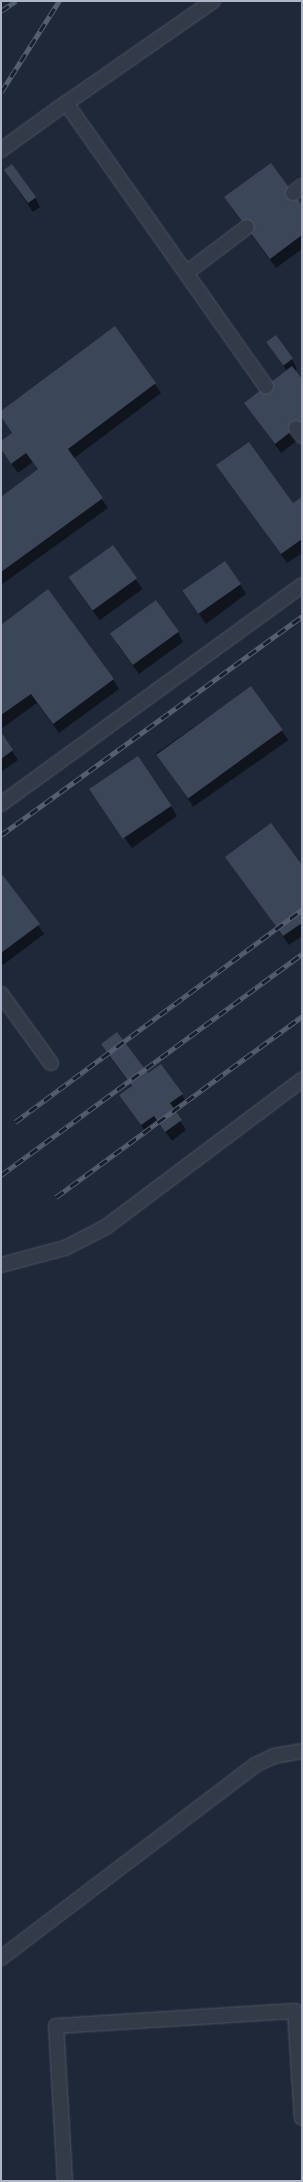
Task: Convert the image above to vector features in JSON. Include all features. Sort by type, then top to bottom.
[{"type":"lane","points":[[1,150],[213,1]]},
{"type":"lane","points":[[66,103],[266,386]]},
{"type":"lane","points":[[186,273],[247,227]]},
{"type":"lane","points":[[1,804],[302,585]]},
{"type":"lane","points":[[1,994],[51,1063]]},
{"type":"lane","points":[[1,1265],[65,1248],[106,1227],[302,1080]]},
{"type":"lane","points":[[1,1958],[255,1765],[274,1756],[302,1751]]},
{"type":"lane","points":[[65,2181],[56,2026],[295,2011],[302,2118]]},
{"type":"building","points":[[271,163],[302,205],[302,235],[270,259],[224,197]]},
{"type":"building","points":[[12,164],[36,197],[28,203],[4,170]]},
{"type":"building","points":[[115,326],[156,383],[68,449],[103,498],[1,572],[1,497],[38,469],[26,453],[11,464],[1,449],[1,441],[12,433],[1,416],[1,411]]},
{"type":"building","points":[[276,335],[293,358],[283,366],[266,342]]},
{"type":"building","points":[[292,366],[302,379],[302,423],[275,444],[244,403]]},
{"type":"building","points":[[249,442],[293,503],[302,497],[302,539],[281,554],[216,465]]},
{"type":"building","points":[[113,545],[137,578],[93,610],[69,577]]},
{"type":"building","points":[[225,561],[241,584],[198,614],[182,591]]},
{"type":"building","points":[[48,589],[114,679],[53,724],[31,694],[1,715],[1,625]]},
{"type":"building","points":[[156,600],[179,632],[133,665],[110,634]]},
{"type":"building","points":[[251,686],[283,730],[188,798],[156,755]]},
{"type":"building","points":[[1,732],[13,750],[1,759]]},
{"type":"building","points":[[138,756],[172,806],[123,839],[89,789]]},
{"type":"building","points":[[271,823],[302,865],[302,923],[283,936],[225,857]]},
{"type":"building","points":[[1,873],[40,924],[1,953]]},
{"type":"building","points":[[117,1032],[148,1073],[161,1064],[183,1094],[170,1103],[182,1120],[165,1132],[154,1116],[141,1125],[119,1095],[132,1086],[101,1044]]},
{"type":"railway","points":[[1,11],[16,1]]},
{"type":"railway","points":[[1,92],[59,1]]},
{"type":"railway","points":[[1,835],[302,616]]},
{"type":"railway","points":[[15,1122],[302,910]]},
{"type":"railway","points":[[1,1175],[302,954]]},
{"type":"railway","points":[[56,1197],[302,1016]]}]
